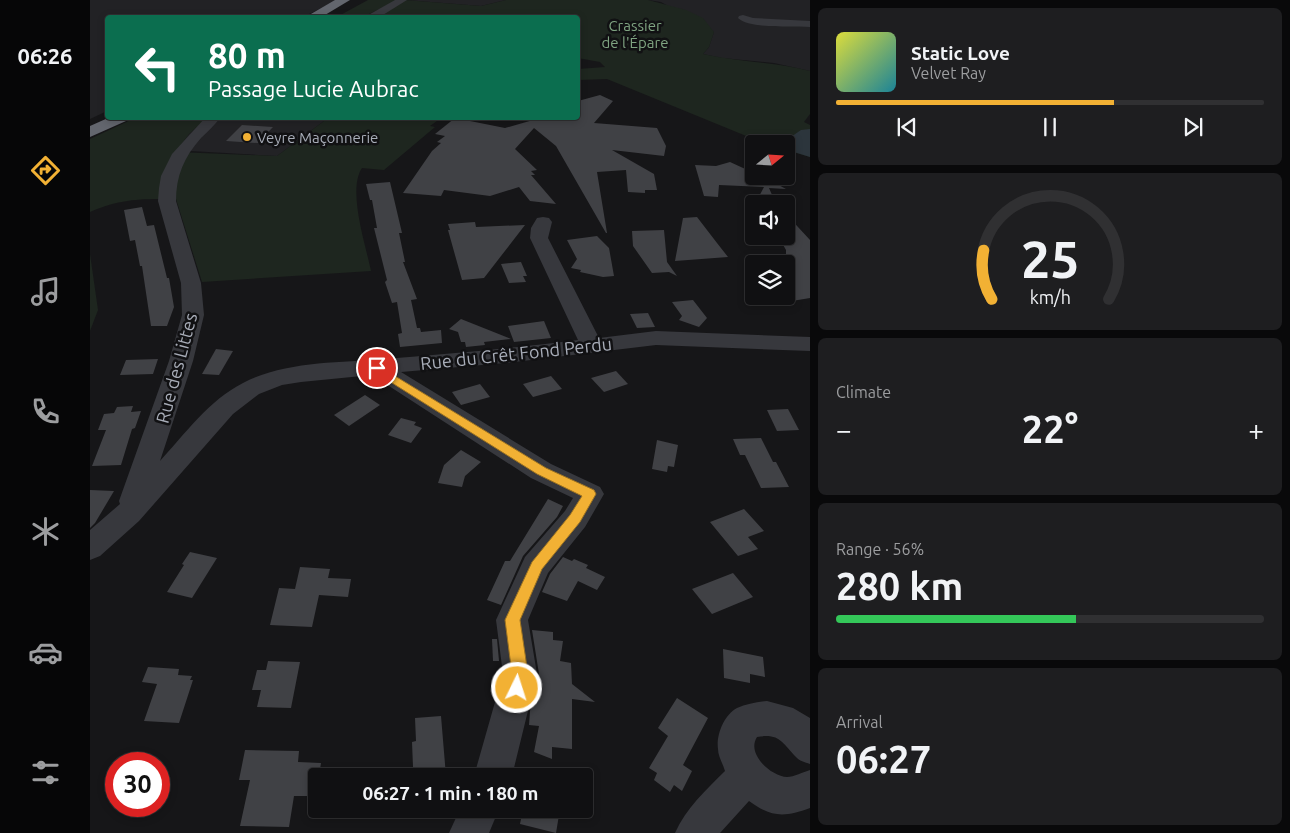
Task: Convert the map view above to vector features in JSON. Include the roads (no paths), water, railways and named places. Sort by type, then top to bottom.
[{"type":"highway","points":[[316,15],[344,0]]},
{"type":"highway","points":[[328,15],[356,0]]},
{"type":"highway","points":[[90,123],[105,116]]},
{"type":"highway","points":[[90,132],[116,120]]},
{"type":"street","points":[[375,15],[402,0]]},
{"type":"street","points":[[743,18],[752,21],[810,24]]},
{"type":"street","name":"Rue des Littes","points":[[128,513],[160,428],[193,315],[191,283],[167,201],[167,189],[171,174],[185,145],[211,120]]},
{"type":"street","points":[[543,222],[539,238],[592,346]]},
{"type":"street","name":"Rue du Crêt Fond Perdu","points":[[92,554],[224,408],[240,394],[260,383],[301,374],[377,368],[662,338],[810,344]]},
{"type":"street","points":[[377,368],[541,471],[590,494],[575,519],[536,566],[512,620],[520,674],[495,768]]},
{"type":"street","points":[[810,746],[795,729],[783,722],[764,718],[747,721],[740,728],[735,738],[735,751],[739,764],[747,776],[759,787],[773,794],[788,797],[800,795],[810,789]]},
{"type":"street","points":[[695,833],[709,815],[747,776]]},
{"type":"street","points":[[469,833],[476,818]]},
{"type":"place","name":"Veyre Maçonnerie","points":[[247,137]]},
{"type":"park label","name":"Crassier de l'Épare","points":[[635,34]]}]
